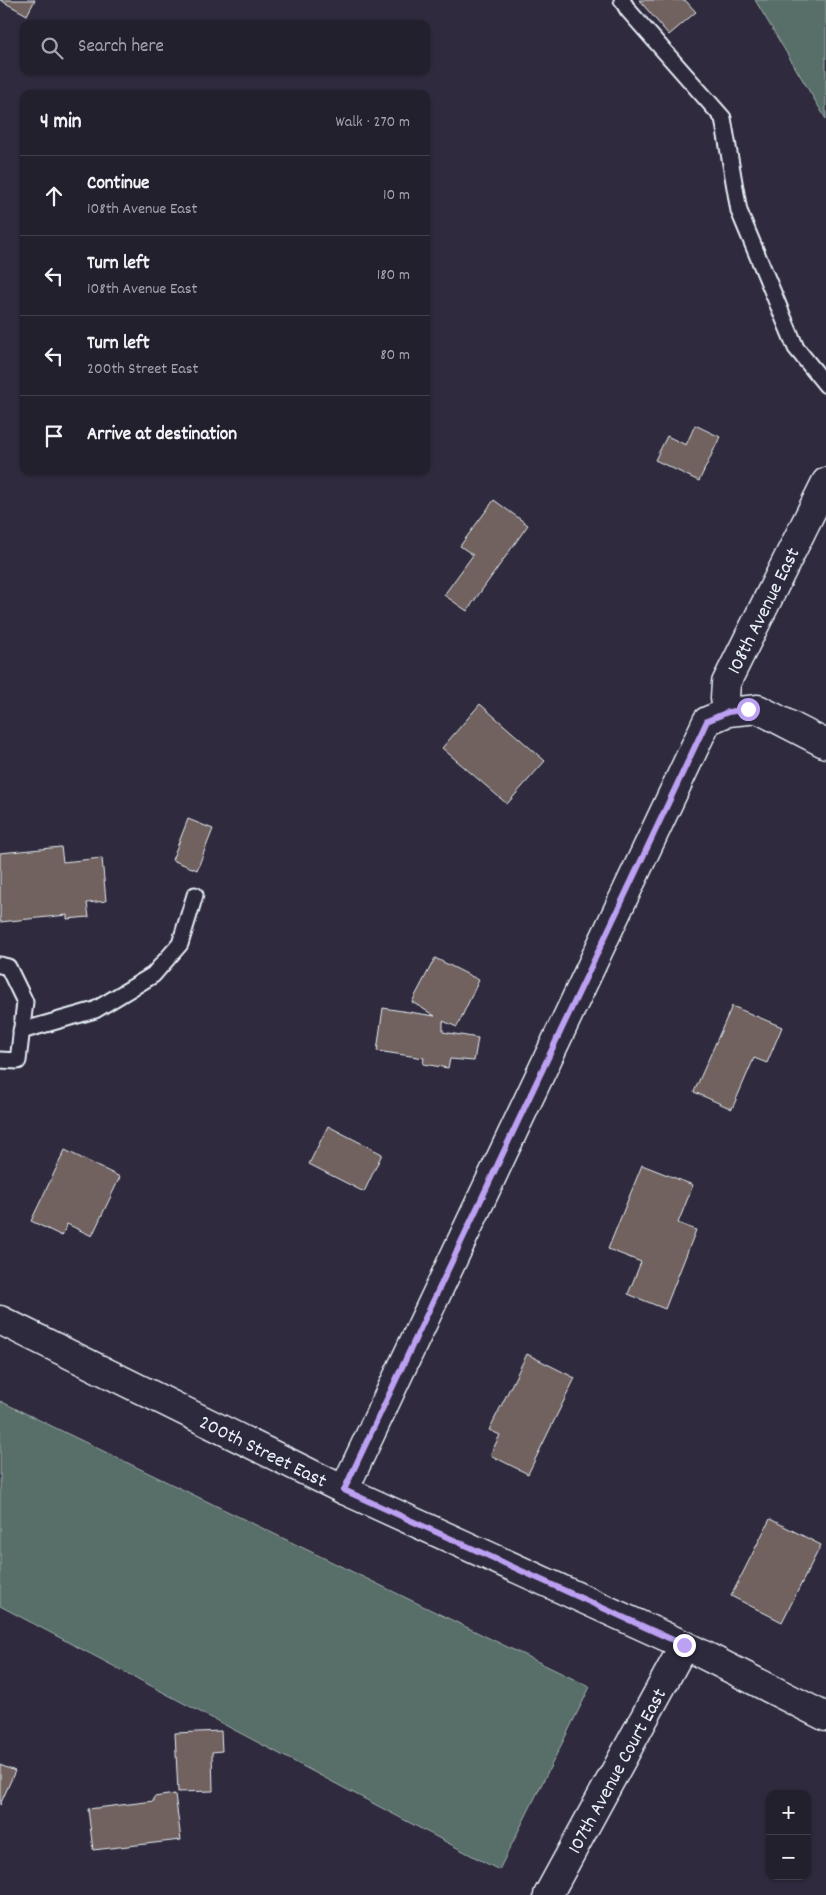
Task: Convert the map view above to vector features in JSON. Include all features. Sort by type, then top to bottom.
[{"type":"street","name":"108th Avenue East","points":[[728,712],[725,698],[726,683],[826,482]]},
{"type":"street","points":[[344,1490],[707,721],[728,712],[758,709],[826,744]]},
{"type":"street","name":"200th Street East","points":[[0,1320],[344,1490],[684,1645],[826,1717]]},
{"type":"street","name":"107th Avenue Court East","points":[[548,1895],[684,1645]]},
{"type":"lane","points":[[622,0],[628,10],[722,118],[739,211],[796,348],[826,385]]},
{"type":"lane","points":[[21,1031],[95,1010],[153,975],[180,944],[194,895]]},
{"type":"lane","points":[[0,965],[8,967],[25,1002],[18,1061],[0,1060]]},
{"type":"green space","points":[[755,0],[826,0],[826,119]]},
{"type":"green space","points":[[0,1401],[590,1687],[499,1870],[0,1606]]},
{"type":"building","points":[[0,0],[35,0],[27,15]]},
{"type":"building","points":[[639,0],[685,0],[696,12],[669,35]]},
{"type":"building","points":[[695,425],[720,437],[699,481],[655,460],[667,436],[686,445]]},
{"type":"building","points":[[494,500],[528,525],[467,611],[444,595],[473,555],[460,546]]},
{"type":"building","points":[[480,704],[545,761],[507,804],[442,748]]},
{"type":"building","points":[[188,819],[213,829],[197,870],[172,860]]},
{"type":"building","points":[[61,847],[63,862],[102,858],[106,901],[87,903],[89,917],[67,919],[67,915],[0,922],[0,853]]},
{"type":"building","points":[[435,958],[479,980],[457,1027],[443,1021],[443,1032],[478,1038],[474,1061],[450,1059],[448,1068],[423,1064],[424,1058],[377,1051],[383,1008],[435,1016],[412,1002]]},
{"type":"building","points":[[732,1006],[782,1027],[767,1063],[754,1058],[732,1109],[694,1092]]},
{"type":"building","points":[[328,1126],[382,1154],[364,1192],[309,1164]]},
{"type":"building","points":[[65,1150],[120,1177],[92,1236],[67,1224],[62,1236],[31,1221]]},
{"type":"building","points":[[642,1165],[693,1185],[678,1223],[696,1230],[665,1309],[628,1294],[641,1262],[608,1249]]},
{"type":"building","points":[[527,1354],[575,1378],[528,1474],[490,1455],[500,1435],[489,1430]]},
{"type":"building","points":[[770,1519],[821,1545],[782,1622],[731,1596]]},
{"type":"building","points":[[221,1731],[222,1751],[212,1752],[213,1791],[178,1792],[175,1733]]},
{"type":"building","points":[[0,1765],[15,1771],[0,1805]]},
{"type":"building","points":[[175,1794],[181,1840],[93,1850],[88,1809],[154,1801],[154,1797]]},
{"type":"route","points":[[684,1645],[344,1490],[707,721],[728,712],[748,709]]}]
